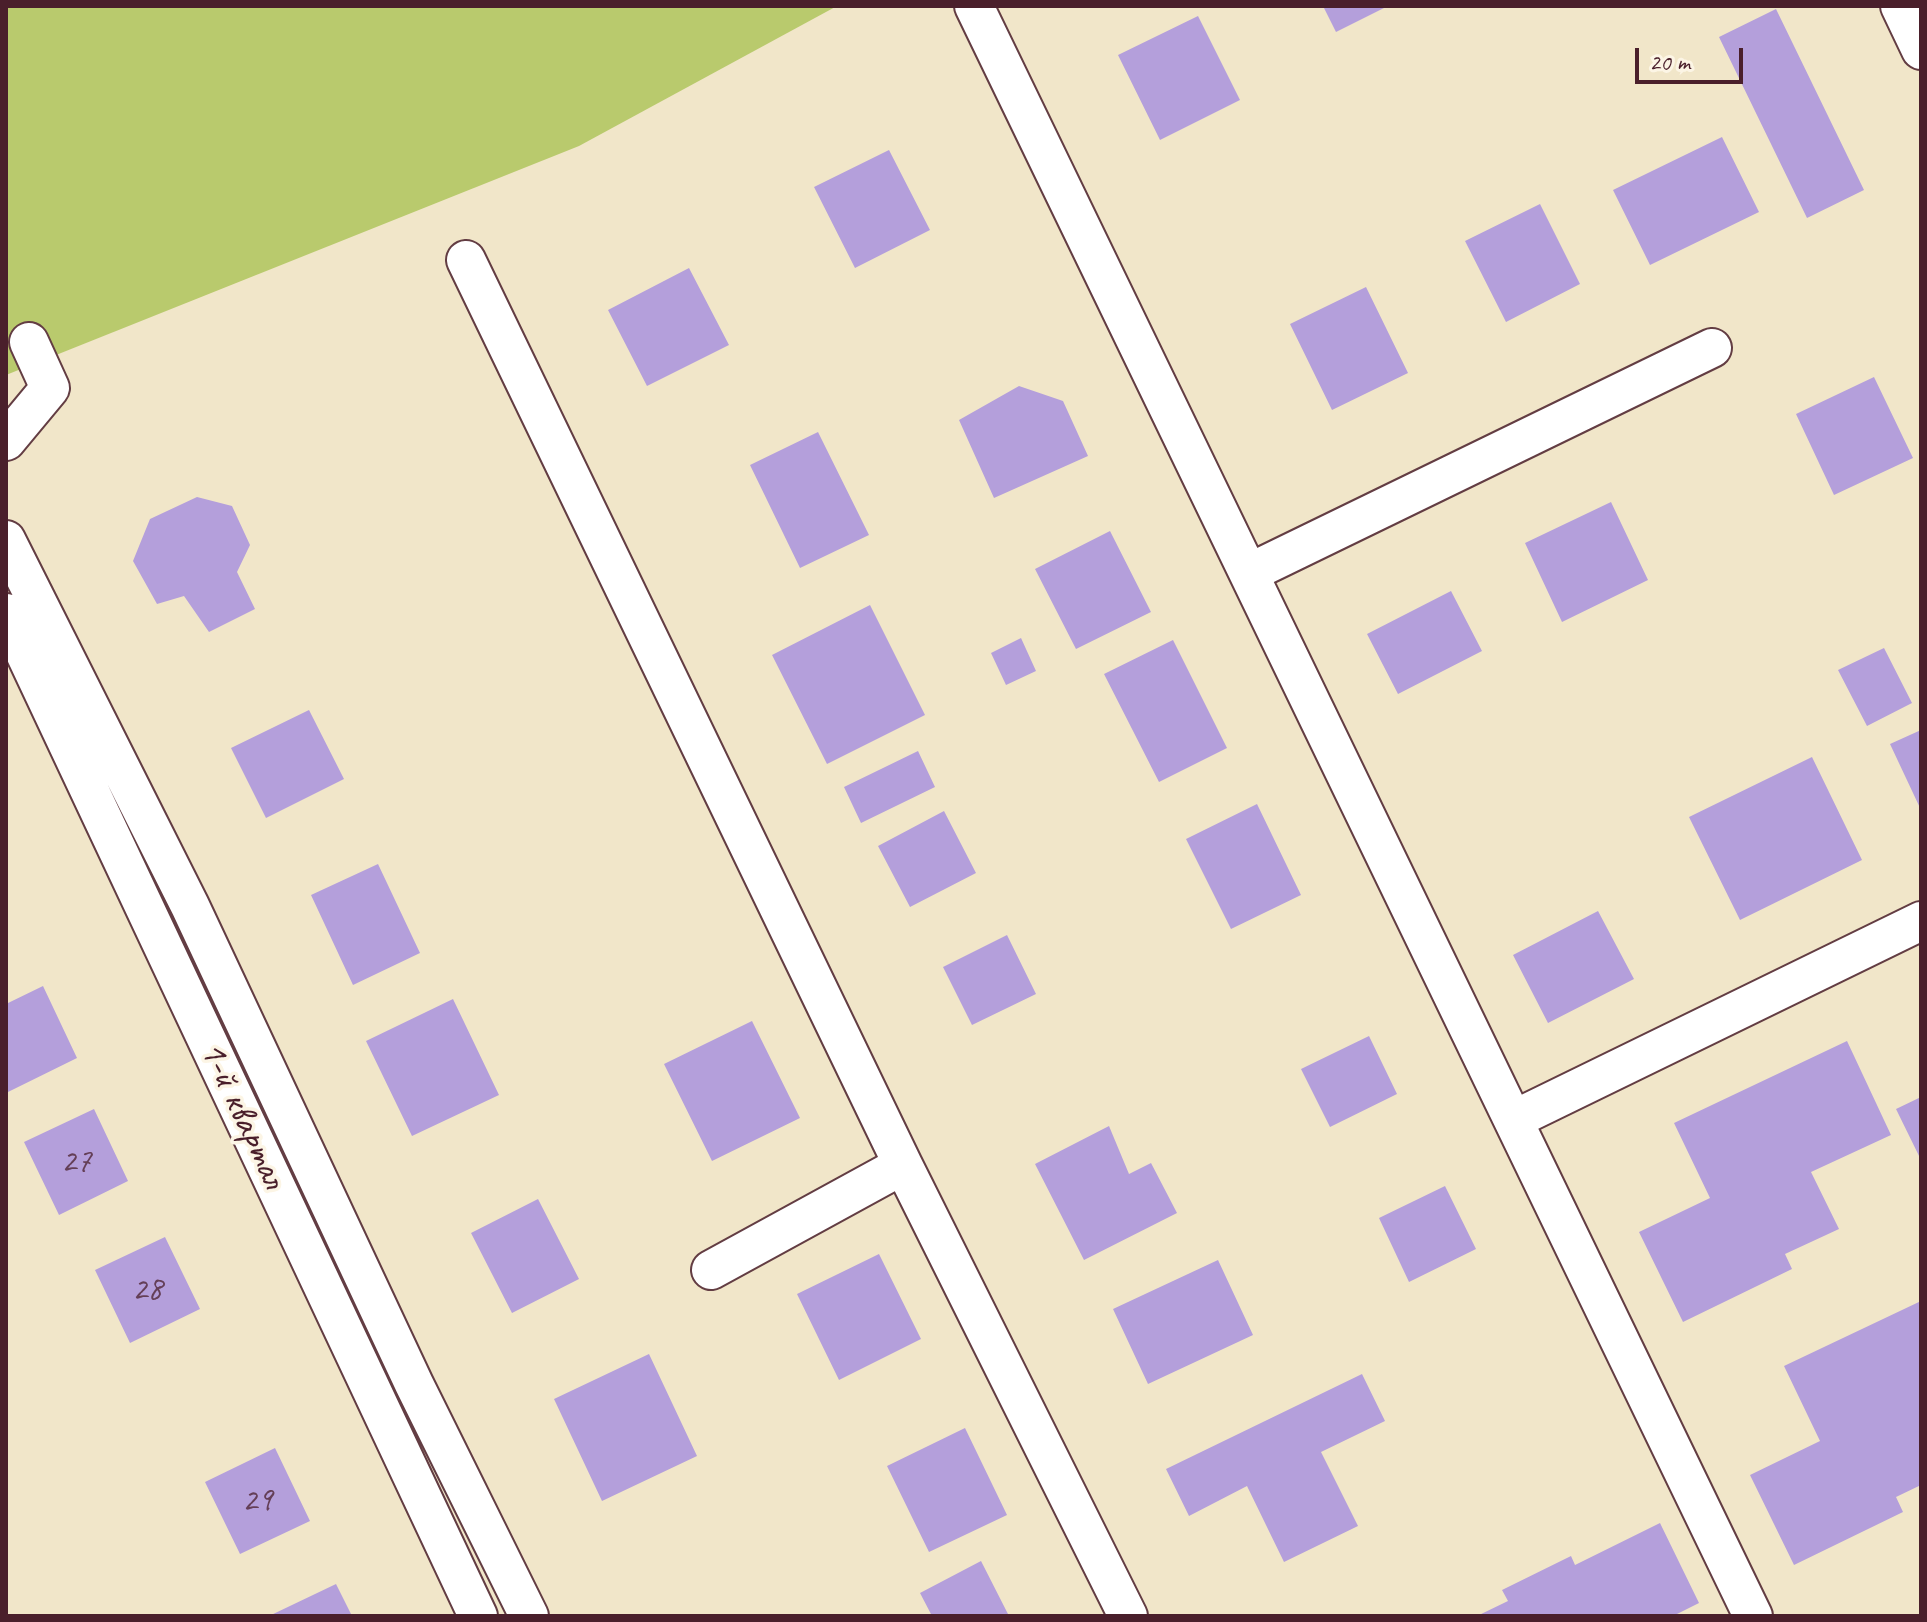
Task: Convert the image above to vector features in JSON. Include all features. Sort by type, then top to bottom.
[{"type":"street","points":[[974,6],[1753,1616]]},
{"type":"street","points":[[1900,6],[1921,50]]},
{"type":"street","points":[[466,260],[903,1165],[1128,1616]]},
{"type":"street","points":[[6,441],[50,388],[29,342]]},
{"type":"street","points":[[1249,573],[1712,348]]},
{"type":"street","points":[[6,540],[190,906],[414,1384],[529,1616]]},
{"type":"street","name":"1-й квартал","points":[[6,613],[478,1616]]},
{"type":"street","points":[[1513,1120],[1921,921]]},
{"type":"street","points":[[711,1270],[903,1165]]},
{"type":"green space","points":[[6,6],[837,6],[579,146],[6,375]]},
{"type":"building","points":[[1323,6],[1388,6],[1336,32]]},
{"type":"building","points":[[1776,9],[1864,190],[1807,218],[1719,37]]},
{"type":"building","points":[[1198,16],[1240,100],[1160,140],[1118,55]]},
{"type":"building","points":[[1722,137],[1759,212],[1650,265],[1613,190]]},
{"type":"building","points":[[889,150],[930,230],[855,268],[814,187]]},
{"type":"building","points":[[1540,204],[1580,284],[1506,322],[1465,241]]},
{"type":"building","points":[[689,268],[729,345],[647,386],[608,310]]},
{"type":"building","points":[[1366,287],[1408,373],[1332,410],[1290,324]]},
{"type":"building","points":[[1874,377],[1913,458],[1834,495],[1796,414]]},
{"type":"building","points":[[1019,386],[1063,401],[1088,456],[994,498],[959,420]]},
{"type":"building","points":[[818,432],[869,535],[800,568],[750,465]]},
{"type":"building","points":[[197,497],[232,506],[250,545],[237,572],[255,609],[209,632],[184,596],[157,604],[133,561],[150,519]]},
{"type":"building","points":[[1611,502],[1648,580],[1562,622],[1525,543]]},
{"type":"building","points":[[1110,531],[1151,612],[1076,649],[1035,569]]},
{"type":"building","points":[[1451,591],[1482,651],[1398,694],[1367,634]]},
{"type":"building","points":[[870,605],[925,715],[827,764],[772,655]]},
{"type":"building","points":[[1021,638],[1036,671],[1006,685],[991,653]]},
{"type":"building","points":[[1173,640],[1227,748],[1159,782],[1104,674]]},
{"type":"building","points":[[1884,648],[1912,703],[1867,726],[1838,670]]},
{"type":"building","points":[[309,710],[344,779],[266,818],[231,748]]},
{"type":"building","points":[[1921,730],[1921,810],[1890,744]]},
{"type":"building","points":[[918,751],[935,787],[861,823],[844,787]]},
{"type":"building","points":[[1812,757],[1862,860],[1740,920],[1689,817]]},
{"type":"building","points":[[1257,804],[1301,895],[1231,929],[1186,839]]},
{"type":"building","points":[[944,811],[976,873],[910,907],[878,846]]},
{"type":"building","points":[[378,864],[420,953],[353,985],[311,895]]},
{"type":"building","points":[[1598,911],[1634,979],[1548,1023],[1513,955]]},
{"type":"building","points":[[1007,935],[1036,994],[972,1025],[943,967]]},
{"type":"building","points":[[43,986],[77,1058],[8,1092],[6,1004]]},
{"type":"building","points":[[453,999],[499,1095],[412,1136],[366,1041]]},
{"type":"building","points":[[752,1021],[800,1118],[712,1161],[664,1064]]},
{"type":"building","points":[[1369,1036],[1397,1094],[1330,1127],[1301,1069]]},
{"type":"building","points":[[1847,1041],[1891,1135],[1811,1172],[1839,1229],[1785,1254],[1792,1269],[1683,1322],[1639,1232],[1710,1198],[1674,1123]]},
{"type":"building","points":[[1921,1097],[1921,1160],[1896,1109]]},
{"type":"building","points":[[94,1109],[128,1181],[59,1215],[24,1142]]},
{"type":"building","points":[[1109,1126],[1129,1174],[1151,1163],[1177,1213],[1084,1260],[1035,1164]]},
{"type":"building","points":[[1445,1186],[1476,1249],[1409,1282],[1379,1218]]},
{"type":"building","points":[[538,1199],[579,1279],[512,1313],[471,1233]]},
{"type":"building","points":[[165,1237],[200,1309],[130,1343],[95,1270]]},
{"type":"building","points":[[879,1254],[921,1339],[839,1380],[797,1294]]},
{"type":"building","points":[[1218,1260],[1253,1335],[1148,1384],[1113,1309]]},
{"type":"building","points":[[1921,1301],[1921,1485],[1896,1497],[1903,1512],[1794,1565],[1750,1475],[1820,1441],[1784,1366]]},
{"type":"building","points":[[649,1354],[697,1456],[602,1501],[554,1399]]},
{"type":"building","points":[[1362,1374],[1385,1421],[1321,1452],[1358,1526],[1284,1562],[1247,1486],[1189,1516],[1166,1469]]},
{"type":"building","points":[[965,1428],[1007,1515],[929,1552],[887,1466]]},
{"type":"building","points":[[275,1448],[310,1521],[240,1554],[205,1482]]},
{"type":"building","points":[[1660,1523],[1699,1603],[1673,1616],[1477,1616],[1508,1601],[1502,1590],[1571,1556],[1575,1565]]},
{"type":"building","points":[[981,1561],[1009,1616],[932,1616],[920,1593]]},
{"type":"building","points":[[336,1584],[352,1616],[269,1616]]}]
